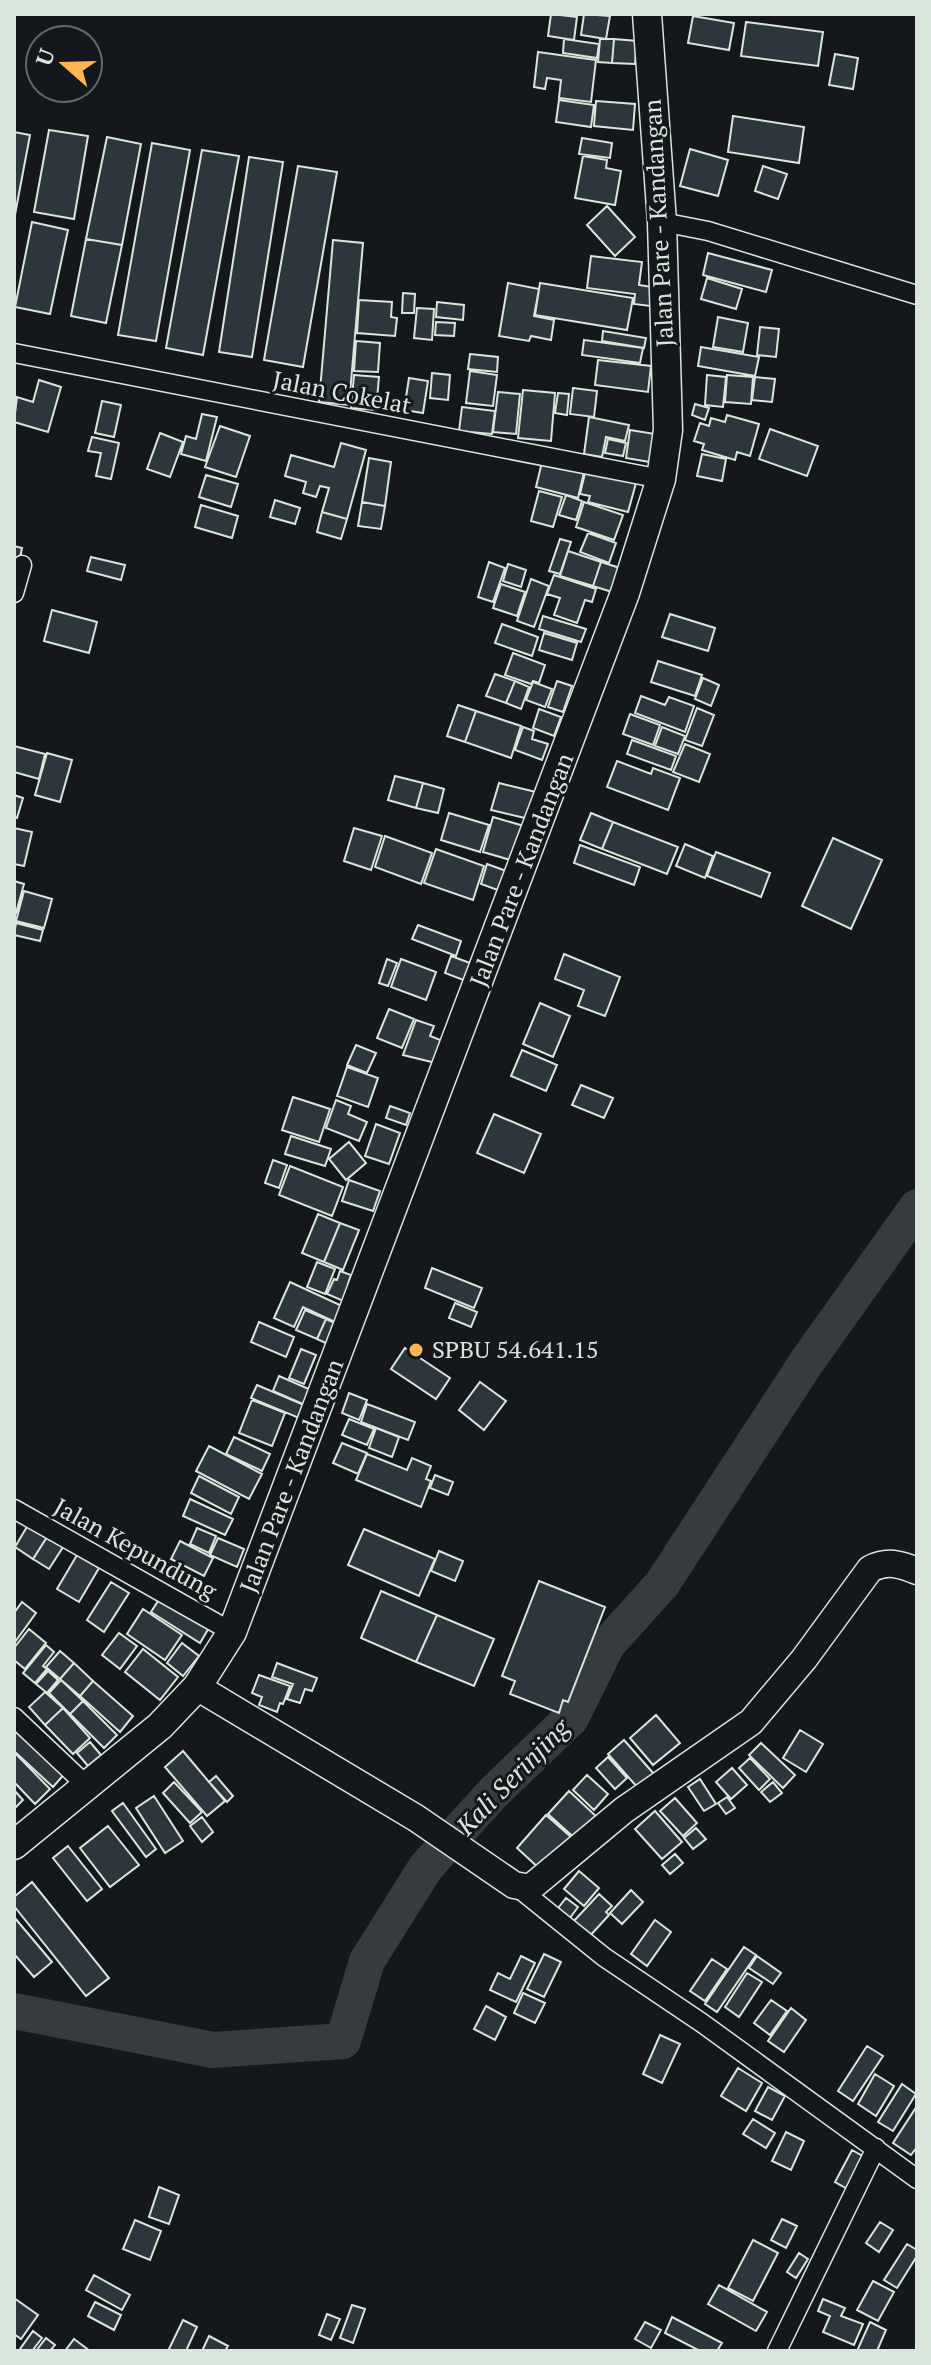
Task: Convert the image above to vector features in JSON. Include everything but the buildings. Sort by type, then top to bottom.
[{"type":"main road","name":"Jalan Pare - Kandangan","points":[[14,1845],[160,1726],[197,1687],[232,1632],[625,593],[661,479],[668,430],[662,222],[647,14]]},
{"type":"street","points":[[662,222],[708,231],[917,295]]},
{"type":"street","name":"Jalan Cokelat","points":[[14,353],[661,479]]},
{"type":"street","points":[[14,593],[22,565]]},
{"type":"street","name":"Jalan Kepundung","points":[[14,1509],[232,1632]]},
{"type":"street","points":[[514,1885],[525,1888],[535,1886],[636,1800],[751,1722],[804,1659],[870,1569],[890,1563],[917,1571]]},
{"type":"street","points":[[197,1687],[466,1851],[604,1957],[917,2179]]},
{"type":"street","points":[[14,1717],[87,1786]]},
{"type":"street","points":[[777,2351],[876,2148]]},
{"type":"waterway","name":"Kali Serinjing","points":[[14,2011],[213,2050],[343,2041],[367,1961],[426,1867],[493,1793],[571,1718],[607,1645],[662,1584],[808,1360],[917,1207]]},
{"type":"place","name":"SPBU 54.641.15","points":[[416,1350]]}]
